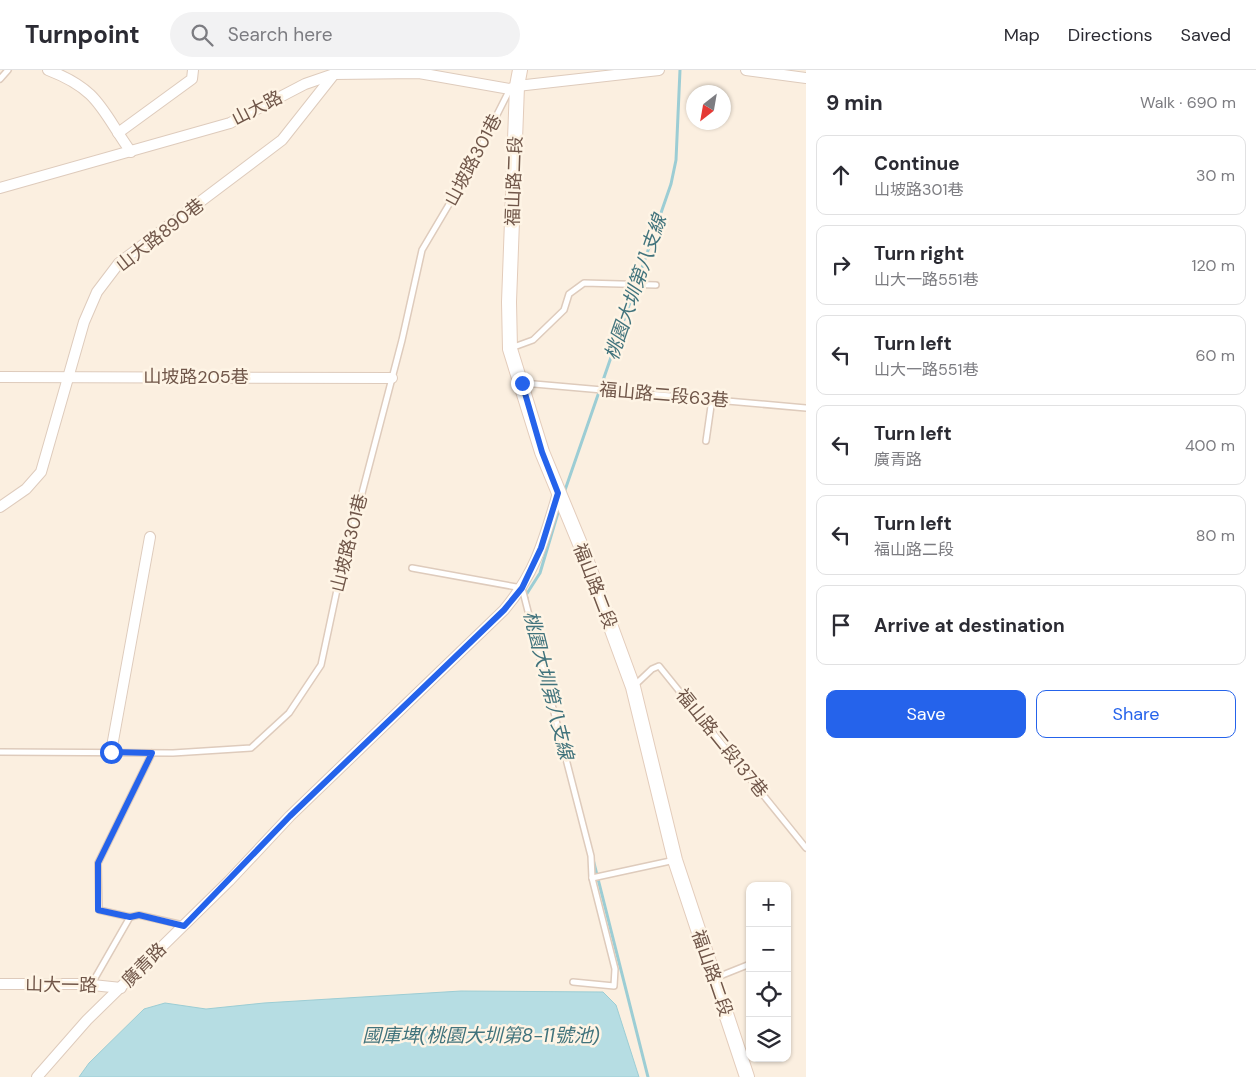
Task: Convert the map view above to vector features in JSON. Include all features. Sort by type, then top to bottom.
[{"type":"street","points":[[48,70],[79,84],[94,96],[131,152]]},
{"type":"street","points":[[118,133],[192,79],[193,70]]},
{"type":"street","name":"福山路二段","points":[[520,70],[514,88],[508,302],[510,349],[542,452],[583,550],[633,687],[675,860],[746,1077]]},
{"type":"street","name":"山大路","points":[[0,188],[230,123],[305,84],[336,72],[419,73],[514,88],[658,70]]},
{"type":"street","points":[[746,70],[806,78]]},
{"type":"street","name":"山大路890巷","points":[[0,507],[26,489],[41,472],[84,322],[97,292],[119,263],[282,140],[336,72]]},
{"type":"street","name":"山坡路205巷","points":[[0,377],[392,378]]},
{"type":"street","name":"廣青路","points":[[37,1077],[87,1020],[184,926],[290,816],[504,610],[522,588],[541,548],[558,493]]},
{"type":"street","points":[[111,752],[150,537]]},
{"type":"street","name":"山大一路","points":[[0,984],[91,985],[121,988]]},
{"type":"lane","points":[[0,79],[8,70]]},
{"type":"lane","name":"山坡路301巷","points":[[0,752],[152,753],[251,748],[289,712],[321,665],[338,585],[392,378],[422,250],[467,174],[514,88]]},
{"type":"lane","points":[[510,349],[533,340],[564,310],[569,294],[584,283],[656,285]]},
{"type":"lane","name":"福山路二段63巷","points":[[522,383],[806,408]]},
{"type":"lane","points":[[706,441],[712,399]]},
{"type":"lane","points":[[412,568],[522,588],[591,856],[592,878],[615,969],[614,986],[573,982]]},
{"type":"lane","name":"福山路二段137巷","points":[[633,687],[652,669],[659,666],[806,848]]},
{"type":"lane","points":[[152,753],[98,863],[98,910],[130,917],[139,915],[184,926]]},
{"type":"lane","points":[[592,878],[675,860]]},
{"type":"lane","points":[[91,985],[130,917]]},
{"type":"lane","points":[[713,978],[746,966]]},
{"type":"water","name":"國庫埤(桃園大圳第8-11號池)","points":[[461,991],[603,992],[616,1005],[639,1077],[79,1077],[89,1063],[144,1009],[165,1003],[206,1009],[264,1003]]},
{"type":"waterway","name":"桃園大圳第八支線","points":[[564,493],[671,184],[676,160],[680,70]]},
{"type":"waterway","name":"桃園大圳第八支線","points":[[527,598],[526,595],[540,573],[560,506]]},
{"type":"waterway","name":"桃園大圳第八支線","points":[[593,859],[648,1077]]},
{"type":"route","points":[[111,752],[152,753],[98,863],[98,910],[130,917],[139,915],[184,926],[290,816],[504,610],[522,588],[541,548],[558,493],[542,452],[522,383]]}]
